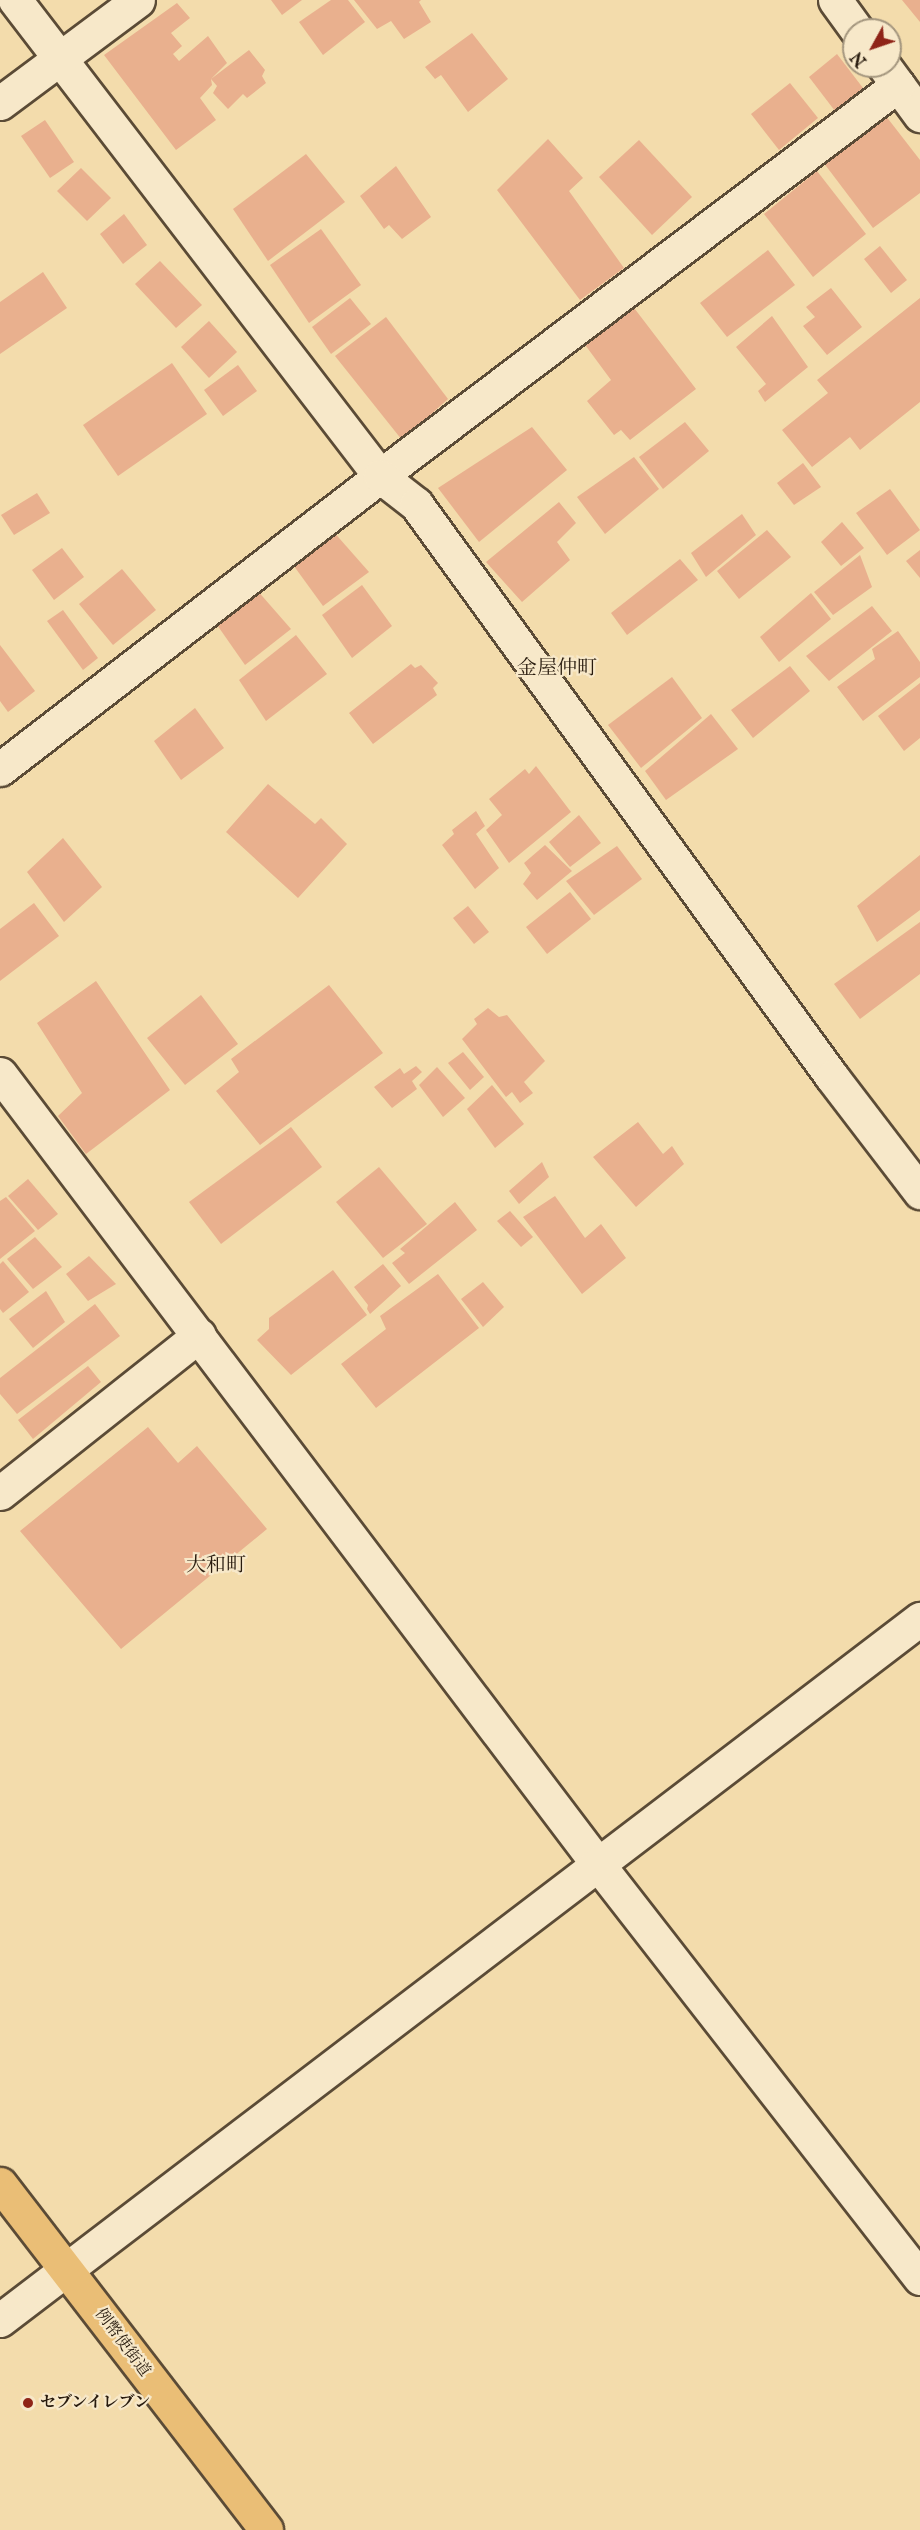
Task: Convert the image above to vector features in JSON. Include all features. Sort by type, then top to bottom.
[{"type":"main road","name":"例幣使街道","points":[[0,2184],[266,2530]]},
{"type":"street","points":[[15,0],[380,476],[416,504],[832,1077],[920,1192]]},
{"type":"street","points":[[0,103],[138,0]]},
{"type":"street","points":[[835,0],[848,18]]},
{"type":"street","points":[[0,769],[380,476],[906,90]]},
{"type":"street","points":[[0,1074],[597,1863],[920,2278]]},
{"type":"street","points":[[0,1493],[199,1335]]},
{"type":"street","points":[[0,2320],[920,1619]]},
{"type":"building","points":[[271,0],[302,0],[282,15]]},
{"type":"building","points":[[331,0],[348,0],[365,22],[323,55],[299,22]]},
{"type":"building","points":[[354,0],[421,0],[419,2],[431,22],[404,39],[391,21],[377,29]]},
{"type":"building","points":[[902,0],[920,0],[920,22]]},
{"type":"building","points":[[177,3],[190,18],[171,33],[182,46],[173,54],[179,61],[208,36],[227,63],[211,79],[212,85],[200,98],[216,120],[176,150],[104,55]]},
{"type":"building","points":[[472,33],[508,79],[468,112],[441,75],[435,79],[425,67]]},
{"type":"building","points":[[249,50],[265,70],[262,76],[266,83],[247,98],[243,94],[228,109],[213,93],[217,86],[211,79]]},
{"type":"building","points":[[837,54],[842,61],[842,78],[855,78],[863,88],[835,111],[809,77]]},
{"type":"building","points":[[790,83],[818,118],[779,150],[751,114]]},
{"type":"building","points":[[882,111],[920,160],[920,193],[873,228],[820,158]]},
{"type":"building","points":[[45,120],[74,162],[50,178],[21,136]]},
{"type":"building","points":[[548,139],[583,178],[569,191],[624,268],[580,300],[497,190]]},
{"type":"building","points":[[639,140],[692,197],[652,235],[599,177]]},
{"type":"building","points":[[306,154],[345,202],[268,261],[233,209]]},
{"type":"building","points":[[396,166],[431,217],[402,239],[389,225],[384,229],[360,196]]},
{"type":"building","points":[[81,168],[111,198],[87,221],[57,191]]},
{"type":"building","points":[[817,171],[866,234],[813,277],[764,214]]},
{"type":"building","points":[[124,214],[147,245],[123,264],[100,234]]},
{"type":"building","points":[[321,229],[361,285],[309,323],[270,265]]},
{"type":"building","points":[[880,246],[907,280],[891,293],[864,259]]},
{"type":"building","points":[[768,250],[795,285],[727,337],[700,303]]},
{"type":"building","points":[[160,261],[202,305],[176,328],[135,284]]},
{"type":"building","points":[[43,272],[67,308],[0,354],[0,302]]},
{"type":"building","points":[[831,288],[862,327],[827,355],[803,326],[815,317],[806,307]]},
{"type":"building","points":[[350,298],[371,324],[331,354],[312,327]]},
{"type":"building","points":[[920,298],[920,402],[860,450],[850,437],[812,467],[782,430],[828,393],[817,380]]},
{"type":"building","points":[[628,300],[696,389],[630,440],[621,430],[614,435],[587,401],[611,380],[580,338]]},
{"type":"building","points":[[772,316],[808,367],[765,402],[758,391],[766,384],[736,347]]},
{"type":"building","points":[[386,317],[448,399],[402,440],[335,356]]},
{"type":"building","points":[[209,321],[237,352],[209,378],[181,347]]},
{"type":"building","points":[[172,363],[207,414],[118,476],[83,425]]},
{"type":"building","points":[[238,365],[257,391],[223,416],[204,390]]},
{"type":"building","points":[[685,422],[709,451],[663,489],[639,457]]},
{"type":"building","points":[[532,427],[567,470],[479,542],[438,488]]},
{"type":"building","points":[[634,457],[659,489],[605,534],[577,497]]},
{"type":"building","points":[[803,463],[821,487],[794,505],[777,483]]},
{"type":"building","points":[[890,489],[920,530],[887,555],[856,513]]},
{"type":"building","points":[[37,493],[50,513],[14,535],[1,515]]},
{"type":"building","points":[[559,502],[576,523],[557,542],[570,560],[522,602],[486,562]]},
{"type":"building","points":[[742,514],[756,535],[706,577],[691,553]]},
{"type":"building","points":[[842,522],[864,548],[841,566],[821,542]]},
{"type":"building","points":[[332,530],[369,572],[323,606],[291,562]]},
{"type":"building","points":[[767,530],[791,557],[739,599],[717,571]]},
{"type":"building","points":[[62,548],[84,577],[54,600],[32,570]]},
{"type":"building","points":[[920,550],[920,578],[906,561]]},
{"type":"building","points":[[860,555],[872,587],[833,615],[814,592]]},
{"type":"building","points":[[680,559],[698,580],[627,635],[611,613]]},
{"type":"building","points":[[122,569],[156,610],[113,645],[79,604]]},
{"type":"building","points":[[362,585],[392,626],[352,658],[322,615]]},
{"type":"building","points":[[256,589],[291,629],[245,665],[215,622]]},
{"type":"building","points":[[811,593],[831,619],[779,662],[760,637]]},
{"type":"building","points":[[872,606],[892,631],[829,681],[806,656]]},
{"type":"building","points":[[63,610],[98,658],[83,670],[47,621]]},
{"type":"building","points":[[898,631],[920,662],[920,677],[863,721],[837,687],[875,659],[872,649]]},
{"type":"building","points":[[296,635],[327,674],[266,721],[239,680]]},
{"type":"building","points":[[0,645],[35,691],[8,712],[0,701]]},
{"type":"building","points":[[411,664],[415,668],[421,665],[438,683],[433,688],[437,695],[373,744],[349,713]]},
{"type":"building","points":[[790,666],[810,691],[753,738],[731,710]]},
{"type":"building","points":[[672,677],[702,718],[641,768],[608,725]]},
{"type":"building","points":[[920,683],[920,738],[904,751],[878,716]]},
{"type":"building","points":[[195,708],[224,748],[181,780],[154,741]]},
{"type":"building","points":[[711,714],[738,749],[666,800],[645,771]]},
{"type":"building","points":[[536,766],[571,812],[509,863],[486,830],[502,815],[489,799],[525,769],[529,774]]},
{"type":"building","points":[[268,784],[315,824],[321,818],[347,844],[298,898],[226,832]]},
{"type":"building","points":[[476,811],[485,826],[476,834],[499,868],[475,889],[442,845],[454,834],[452,830]]},
{"type":"building","points":[[579,815],[601,843],[570,867],[549,842]]},
{"type":"building","points":[[63,838],[102,887],[64,922],[27,872]]},
{"type":"building","points":[[545,845],[572,871],[537,900],[523,884],[531,873],[524,863]]},
{"type":"building","points":[[617,846],[642,879],[594,915],[566,881]]},
{"type":"building","points":[[920,855],[920,910],[877,942],[857,906]]},
{"type":"building","points":[[570,892],[591,919],[547,954],[526,927]]},
{"type":"building","points":[[34,903],[59,936],[0,981],[0,929]]},
{"type":"building","points":[[468,906],[489,932],[474,944],[453,918]]},
{"type":"building","points":[[920,922],[920,974],[860,1019],[834,984]]},
{"type":"building","points":[[96,981],[170,1090],[86,1154],[58,1116],[82,1093],[37,1023]]},
{"type":"building","points":[[329,985],[383,1053],[260,1145],[216,1091],[239,1072],[231,1059]]},
{"type":"building","points":[[201,995],[238,1044],[185,1085],[147,1038]]},
{"type":"building","points":[[488,1008],[499,1017],[507,1015],[545,1061],[524,1082],[533,1093],[520,1103],[512,1092],[506,1097],[462,1039],[477,1024],[474,1019]]},
{"type":"building","points":[[463,1052],[484,1077],[470,1090],[448,1063]]},
{"type":"building","points":[[416,1066],[422,1072],[412,1081],[417,1089],[392,1108],[374,1087],[400,1068],[404,1074]]},
{"type":"building","points":[[437,1067],[465,1098],[443,1117],[419,1085]]},
{"type":"building","points":[[492,1085],[524,1124],[495,1148],[467,1109]]},
{"type":"building","points":[[638,1122],[663,1154],[672,1146],[684,1164],[636,1207],[593,1157]]},
{"type":"building","points":[[291,1127],[322,1167],[221,1244],[189,1202]]},
{"type":"building","points":[[542,1162],[549,1177],[519,1204],[509,1191]]},
{"type":"building","points":[[379,1167],[427,1224],[383,1258],[336,1202]]},
{"type":"building","points":[[28,1179],[58,1214],[38,1230],[8,1196]]},
{"type":"building","points":[[555,1196],[585,1238],[601,1224],[626,1258],[582,1294],[523,1217]]},
{"type":"building","points":[[6,1197],[35,1231],[0,1259],[0,1201]]},
{"type":"building","points":[[455,1202],[477,1230],[409,1284],[392,1263],[405,1253],[400,1249]]},
{"type":"building","points":[[510,1211],[533,1237],[521,1247],[497,1221]]},
{"type":"building","points":[[35,1237],[62,1267],[33,1289],[7,1259]]},
{"type":"building","points":[[89,1256],[116,1284],[88,1301],[66,1274]]},
{"type":"building","points":[[3,1261],[29,1292],[3,1313],[0,1309],[0,1264]]},
{"type":"building","points":[[383,1264],[401,1286],[370,1314],[367,1309],[368,1305],[354,1287]]},
{"type":"building","points":[[333,1270],[367,1315],[291,1375],[257,1340],[269,1329],[269,1318]]},
{"type":"building","points":[[438,1274],[479,1328],[376,1408],[341,1364],[386,1329],[380,1316]]},
{"type":"building","points":[[483,1282],[504,1307],[483,1327],[461,1299]]},
{"type":"building","points":[[46,1291],[65,1322],[33,1348],[9,1319]]},
{"type":"building","points":[[95,1304],[120,1336],[17,1414],[0,1394],[0,1378]]},
{"type":"building","points":[[88,1366],[101,1382],[33,1439],[18,1420]]},
{"type":"building","points":[[148,1427],[178,1463],[197,1446],[267,1529],[121,1649],[20,1531]]},
{"type":"place","name":"セブンイレブン","points":[[28,2403]]},
{"type":"district","name":"金屋仲町","points":[[557,668]]},
{"type":"district","name":"大和町","points":[[216,1565]]}]
